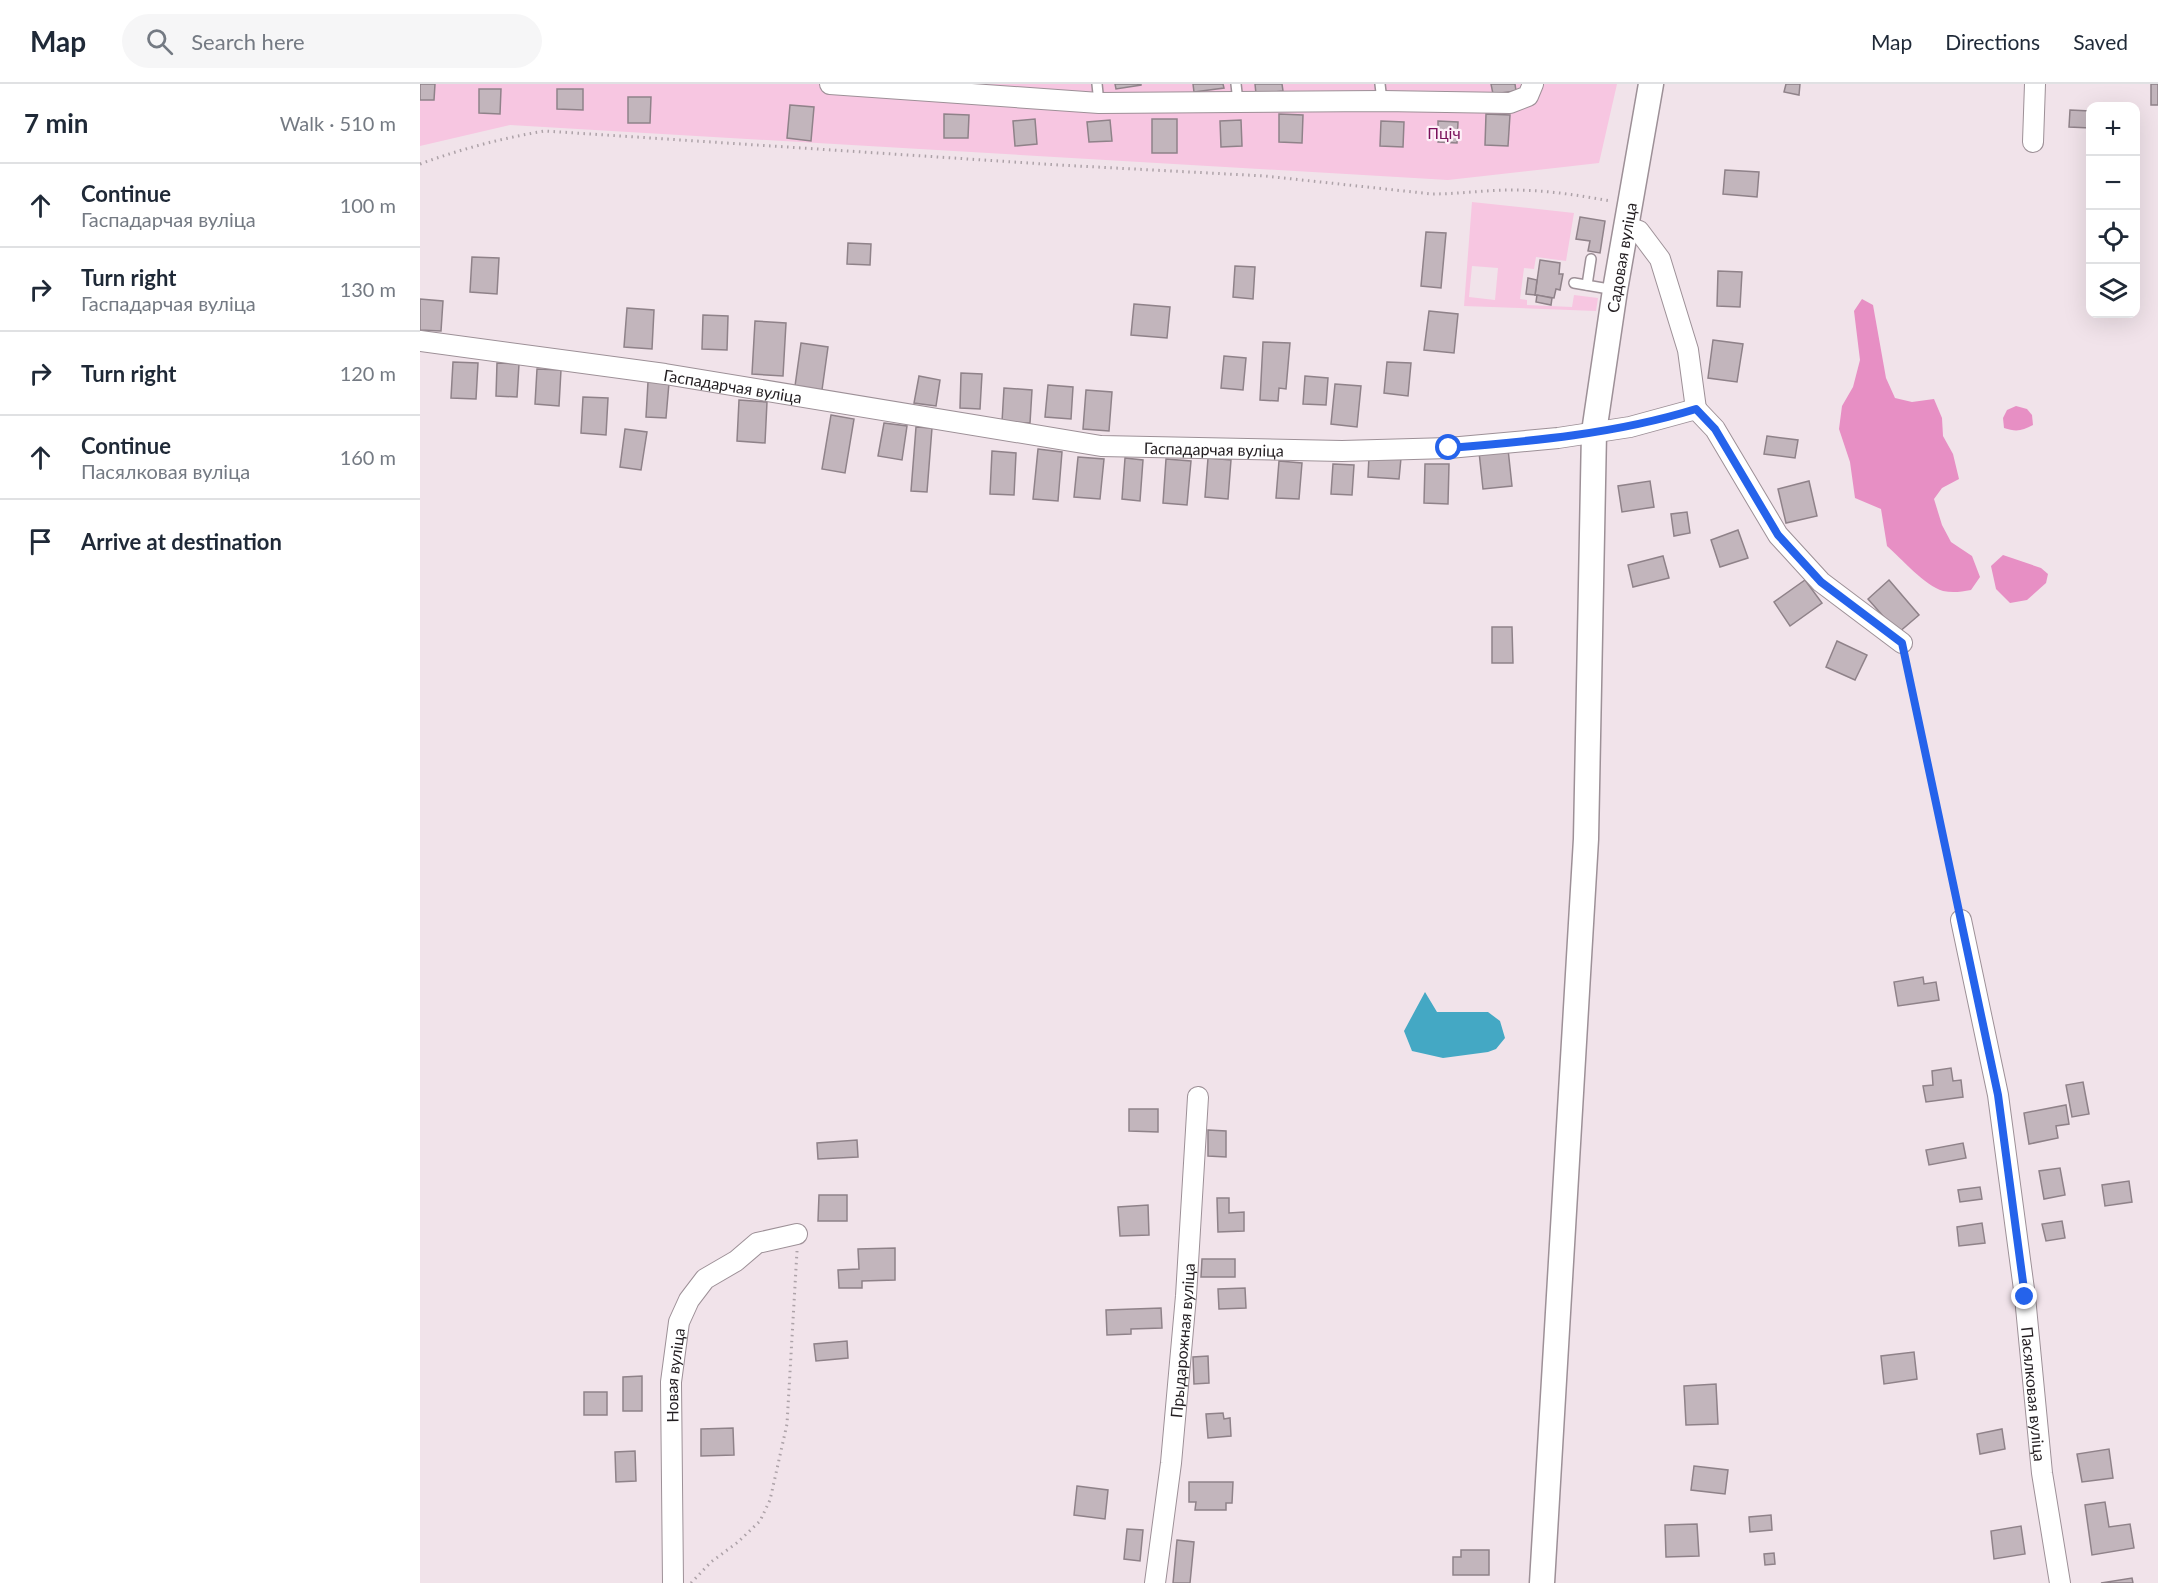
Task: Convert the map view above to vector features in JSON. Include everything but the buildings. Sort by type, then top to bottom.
[{"type":"street","points":[[830,84],[1098,93],[1381,92],[1510,103],[1528,96],[1533,84]]},
{"type":"street","name":"Садовая вуліца","points":[[1542,1582],[1586,839],[1594,432],[1615,290],[1651,84]]},
{"type":"street","points":[[2032,141],[2035,84]]},
{"type":"street","points":[[1628,215],[1660,259],[1688,350],[1696,409],[1715,429],[1778,535],[1821,582],[1902,643]]},
{"type":"street","name":"Гаспадарчая вуліца","points":[[420,341],[665,374],[1101,446],[1342,451],[1449,448],[1536,440],[1630,427],[1696,409]]},
{"type":"street","name":"Пасялковая вуліца","points":[[1961,920],[1998,1095],[2025,1297],[2042,1473],[2060,1583]]},
{"type":"street","name":"Прыдарожная вуліца","points":[[1155,1583],[1171,1462],[1186,1296],[1198,1097]]},
{"type":"street","name":"Новая вуліца","points":[[673,1583],[671,1382],[679,1322],[689,1300],[705,1279],[736,1261],[757,1243],[797,1234]]},
{"type":"lane","points":[[1587,285],[1591,259]]},
{"type":"lane","points":[[1574,283],[1615,290]]},
{"type":"path","points":[[420,165],[456,151],[545,131],[1265,176],[1432,194],[1511,190],[1541,191],[1628,215]]},
{"type":"path","points":[[1902,643],[1961,920]]},
{"type":"path","points":[[691,1583],[760,1521],[770,1500],[787,1424],[794,1327],[797,1234]]},
{"type":"green space","name":"Пціч","points":[[420,84],[1617,84],[1599,163],[1448,180],[510,125],[420,146]]},
{"type":"green space","points":[[1472,202],[1574,213],[1566,261],[1536,257],[1534,269],[1524,268],[1520,299],[1527,300],[1527,305],[1572,307],[1574,295],[1598,298],[1596,311],[1464,306]],"holes":[[[1472,266],[1498,268],[1495,300],[1469,297]]]},
{"type":"shaded area","points":[[1862,299],[1873,305],[1886,378],[1895,398],[1912,402],[1934,399],[1942,418],[1943,436],[1953,454],[1959,479],[1942,488],[1934,499],[1942,525],[1951,542],[1972,556],[1980,577],[1971,590],[1943,591],[1921,578],[1887,546],[1881,509],[1855,498],[1850,462],[1839,429],[1842,406],[1853,387],[1860,360],[1854,311]]},
{"type":"shaded area","points":[[2016,406],[2027,409],[2032,415],[2033,425],[2019,430],[2004,428],[2003,418],[2007,410]]},
{"type":"shaded area","points":[[2003,555],[2041,568],[2048,574],[2046,583],[2027,600],[2010,603],[1996,589],[1991,566]]},
{"type":"water","points":[[1425,992],[1437,1012],[1488,1012],[1500,1021],[1505,1038],[1496,1049],[1488,1052],[1443,1058],[1412,1051],[1404,1031]]},
{"type":"route","points":[[1449,448],[1558,438],[1630,427],[1696,409],[1715,429],[1778,535],[1821,582],[1902,643],[1998,1095],[2025,1297]]}]
